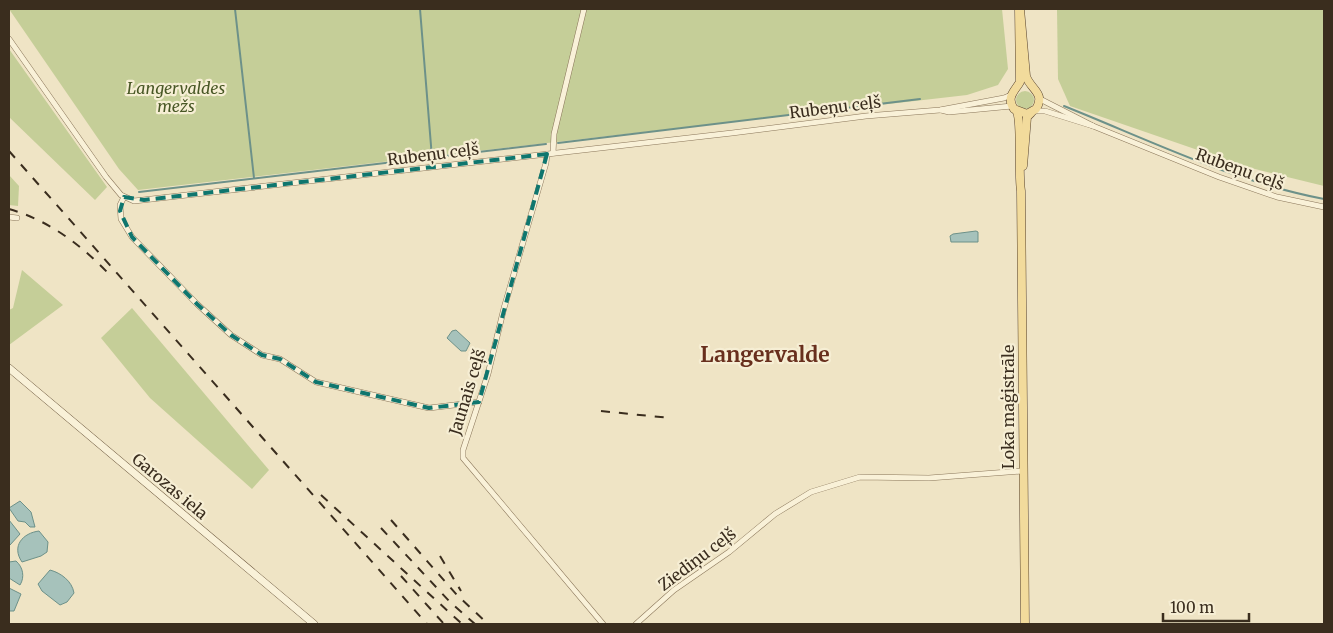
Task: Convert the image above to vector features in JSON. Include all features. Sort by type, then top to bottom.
[{"type":"main road","points":[[1019,9],[1026,76],[1038,92],[1040,99]]},
{"type":"main road","points":[[1011,95],[1018,86],[1020,76],[1019,9]]},
{"type":"main road","points":[[1018,86],[1031,85]]},
{"type":"main road","name":"Loka maģistrāle","points":[[1011,95],[1014,109],[1020,121],[1018,148],[1021,190],[1022,471],[1025,624]]},
{"type":"main road","name":"Loka maģistrāle","points":[[1021,190],[1027,117],[1040,99]]},
{"type":"main road","points":[[1014,109],[1024,114],[1032,112]]},
{"type":"main road","name":"Garozas iela","points":[[9,368],[314,624]]},
{"type":"street","name":"Jaunais ceļš","points":[[584,9],[550,153],[479,402],[462,450],[463,458],[603,624]]},
{"type":"street","points":[[9,39],[106,177],[124,197],[120,205],[121,219],[132,237],[231,336],[262,355],[280,359],[316,382],[424,407],[436,408],[464,402],[479,402]]},
{"type":"street","name":"Rubeņu ceļš","points":[[124,197],[134,201],[144,200],[874,115],[940,110],[1011,95]]},
{"type":"street","name":"Rubeņu ceļš","points":[[1040,99],[1093,126],[1245,186],[1284,199],[1324,207]]},
{"type":"street","name":"Rubeņu ceļš","points":[[940,110],[948,112],[1014,109]]},
{"type":"street","name":"Rubeņu ceļš","points":[[1032,112],[1045,111],[1087,126],[1093,126]]},
{"type":"street","points":[[9,217],[17,218]]},
{"type":"street","name":"Ziediņu ceļš","points":[[636,624],[674,590],[729,552],[774,514],[811,492],[860,477],[929,478],[1022,471]]},
{"type":"highlighted area","points":[[547,154],[479,402],[429,408],[316,382],[280,359],[262,355],[231,335],[197,304],[132,237],[120,211],[124,197],[144,200]]},
{"type":"green space","name":"Langervaldes mežs","points":[[9,9],[1002,9],[1008,69],[998,85],[967,95],[138,190],[119,169]]},
{"type":"green space","points":[[1057,9],[1324,9],[1324,186],[1247,167],[1070,106],[1058,79]]},
{"type":"green space","points":[[9,49],[107,187],[95,200],[9,117]]},
{"type":"green space","points":[[1025,91],[1031,94],[1034,100],[1031,106],[1025,109],[1019,106],[1016,100],[1019,94]]},
{"type":"green space","points":[[9,175],[19,186],[18,206],[9,205]]},
{"type":"green space","points":[[22,270],[63,305],[9,345],[9,310],[13,308]]},
{"type":"green space","points":[[132,308],[269,470],[252,489],[150,398],[101,338]]},
{"type":"water","points":[[978,232],[978,242],[951,242],[950,236],[953,234]]},
{"type":"water","points":[[456,330],[470,343],[466,351],[461,351],[447,338],[452,331]]},
{"type":"water","points":[[20,501],[31,512],[35,527],[30,527],[25,522],[18,521],[9,508]]},
{"type":"water","points":[[9,520],[20,534],[10,545],[9,545]]},
{"type":"water","points":[[39,531],[48,542],[47,552],[22,562],[18,551],[20,541],[28,534]]},
{"type":"water","points":[[16,561],[22,572],[20,585],[9,578],[9,562]]},
{"type":"water","points":[[50,570],[65,578],[73,589],[74,593],[67,602],[60,605],[42,591],[38,584]]},
{"type":"water","points":[[9,588],[21,594],[14,611],[9,611]]},
{"type":"waterway","points":[[235,9],[254,178]]},
{"type":"waterway","points":[[420,9],[432,158]]},
{"type":"waterway","points":[[558,143],[920,99]]},
{"type":"waterway","points":[[1064,106],[1225,171],[1290,192],[1324,199]]},
{"type":"waterway","points":[[139,192],[546,144]]},
{"type":"railway","points":[[9,151],[427,624]]},
{"type":"railway","points":[[9,209],[50,226],[63,234],[108,273]]},
{"type":"railway","points":[[601,411],[670,418]]},
{"type":"railway","points":[[321,495],[462,624]]},
{"type":"railway","points":[[391,520],[457,595],[488,624]]},
{"type":"railway","points":[[381,528],[450,602],[475,624]]},
{"type":"railway","points":[[440,556],[461,591]]},
{"type":"railway","points":[[401,576],[444,624]]},
{"type":"district","name":"Langervalde","points":[[765,355]]}]
